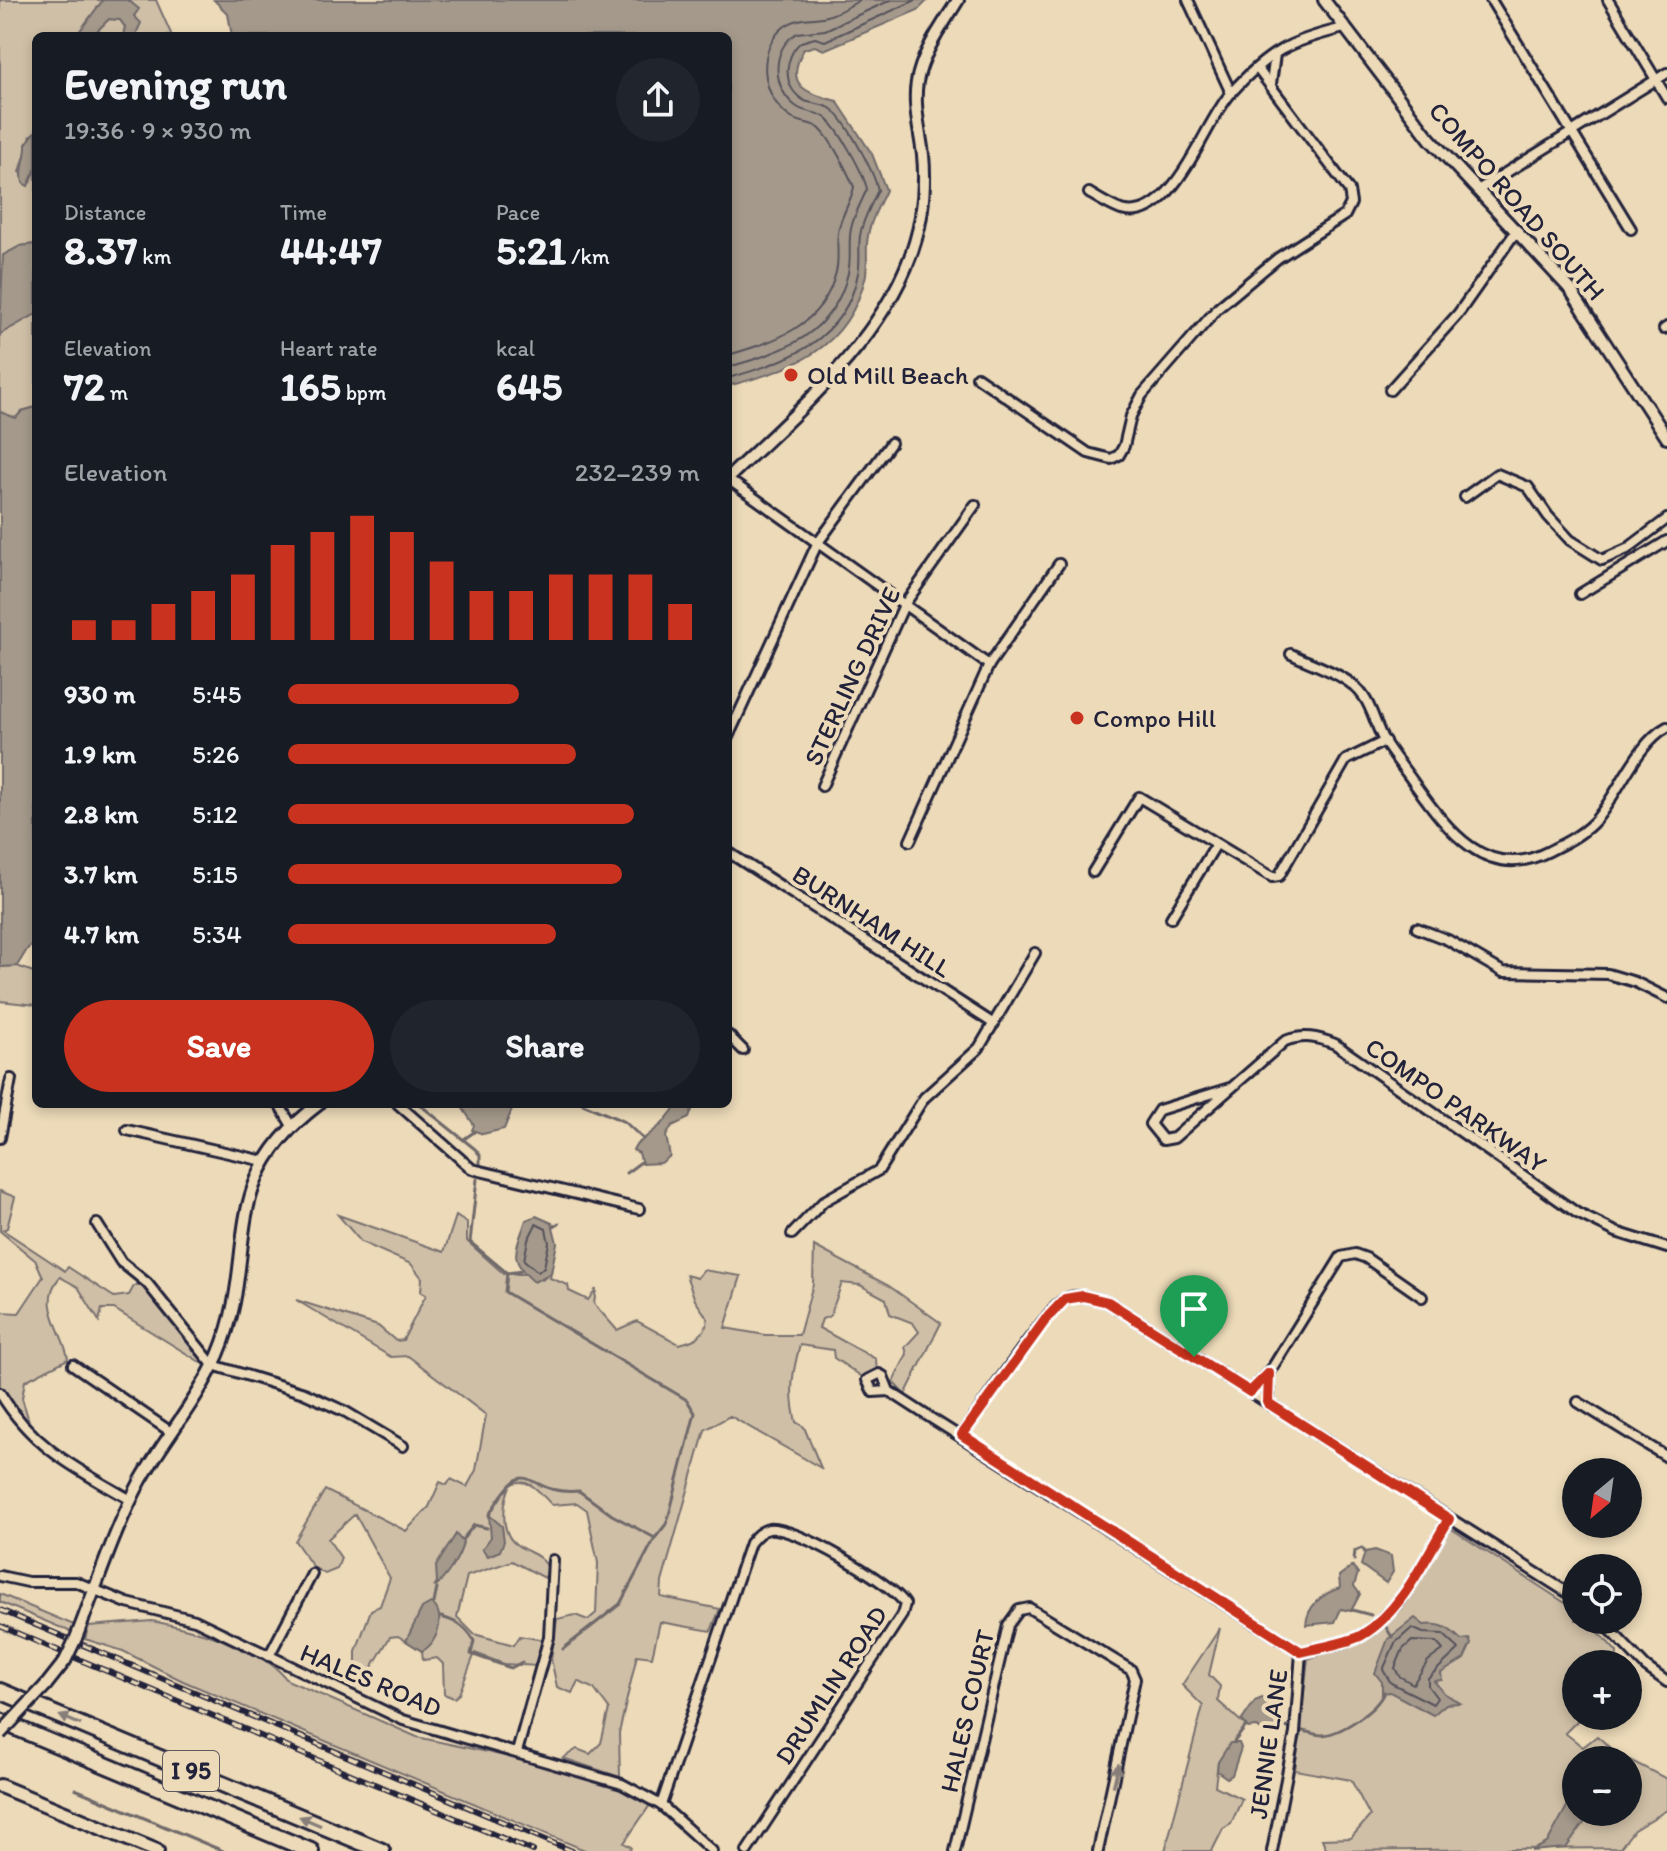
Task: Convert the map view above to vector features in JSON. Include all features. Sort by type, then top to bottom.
[{"type":"highway","name":"I 95","points":[[0,1691],[382,1851]]},
{"type":"highway","name":"I 95","points":[[0,1721],[311,1851]]},
{"type":"main road","points":[[0,1786],[157,1851]]},
{"type":"street","points":[[732,474],[833,376],[879,312],[905,267],[916,236],[924,186],[915,93],[918,76],[958,0]]},
{"type":"street","points":[[1188,0],[1231,93]]},
{"type":"street","name":"COMPO ROAD SOUTH","points":[[1324,0],[1430,139],[1517,230],[1578,300],[1667,438]]},
{"type":"street","points":[[1491,0],[1631,229]]},
{"type":"street","points":[[1608,0],[1667,98]]},
{"type":"street","points":[[1089,193],[1123,210],[1140,211],[1157,203],[1174,186],[1215,112],[1257,68],[1294,40],[1344,28]]},
{"type":"street","points":[[1271,85],[1276,51]]},
{"type":"street","points":[[977,377],[1088,453],[1100,459],[1119,455],[1142,395],[1218,308],[1278,258],[1333,225],[1348,210],[1349,190],[1257,68]]},
{"type":"street","points":[[1478,190],[1667,73]]},
{"type":"street","points":[[1390,390],[1458,314],[1517,230]]},
{"type":"street","points":[[732,728],[817,544],[891,443]]},
{"type":"street","points":[[1465,497],[1497,474],[1518,480],[1528,487],[1570,540],[1602,560],[1627,549],[1667,519]]},
{"type":"street","points":[[732,481],[989,665]]},
{"type":"street","name":"STERLING DRIVE","points":[[822,786],[904,605],[975,505]]},
{"type":"street","points":[[1580,594],[1667,541]]},
{"type":"street","points":[[910,841],[989,665],[1059,564]]},
{"type":"street","points":[[1291,654],[1354,686],[1364,697],[1385,741],[1440,819],[1461,842],[1479,854],[1523,860],[1543,854],[1594,821],[1623,778],[1667,727]]},
{"type":"street","points":[[1093,872],[1139,797],[1215,846],[1272,877],[1279,876],[1346,760],[1385,741]]},
{"type":"street","points":[[1171,918],[1215,846]]},
{"type":"street","name":"BURNHAM HILL","points":[[732,855],[994,1024]]},
{"type":"street","points":[[1417,928],[1448,940],[1503,972],[1608,974],[1635,982],[1667,998]]},
{"type":"street","points":[[792,1234],[824,1201],[879,1170],[924,1098],[979,1048],[1035,953]]},
{"type":"street","name":"COMPO PARKWAY","points":[[1230,1088],[1159,1110],[1150,1124],[1163,1140],[1174,1138],[1285,1041],[1299,1036],[1317,1037],[1335,1044],[1577,1213],[1616,1232],[1667,1248]]},
{"type":"street","points":[[732,1039],[743,1050]]},
{"type":"street","points":[[0,1138],[11,1079]]},
{"type":"street","points":[[281,1108],[292,1126]]},
{"type":"street","points":[[0,1734],[65,1661],[131,1500],[213,1365],[231,1311],[248,1201],[264,1161],[292,1126],[314,1108]]},
{"type":"street","points":[[403,1108],[472,1169],[639,1209]]},
{"type":"street","points":[[127,1130],[264,1161]]},
{"type":"street","points":[[97,1224],[121,1262],[147,1283],[213,1365],[304,1393],[346,1412],[403,1446]]},
{"type":"street","points":[[1250,1392],[1269,1373],[1341,1257],[1355,1254],[1366,1258],[1422,1297]]},
{"type":"street","points":[[962,1435],[1046,1319],[1065,1299],[1083,1296],[1108,1302],[1562,1589]]},
{"type":"street","points":[[73,1365],[171,1432]]},
{"type":"street","points":[[1268,1403],[1269,1373]]},
{"type":"street","name":"JENNIE LANE","points":[[889,1391],[1301,1652],[1295,1733],[1272,1851]]},
{"type":"street","points":[[0,1393],[14,1416],[39,1443],[131,1500]]},
{"type":"street","points":[[1578,1402],[1667,1457]]},
{"type":"street","points":[[1301,1652],[1361,1635],[1382,1618],[1400,1596],[1449,1519]]},
{"type":"street","name":"DRUMLIN ROAD","points":[[661,1805],[743,1555],[750,1543],[758,1533],[771,1528],[784,1530],[842,1559],[893,1589],[905,1604],[902,1615],[747,1851]]},
{"type":"street","points":[[517,1752],[549,1637],[553,1560]]},
{"type":"street","points":[[269,1656],[312,1574]]},
{"type":"street","name":"HALES ROAD","points":[[0,1576],[28,1582],[70,1581],[127,1603],[195,1620],[403,1720],[596,1774],[661,1805],[712,1851]]},
{"type":"street","name":"HALES COURT","points":[[955,1851],[1008,1625],[1019,1610],[1029,1608],[1131,1670],[1135,1679],[1098,1851]]},
{"type":"street","points":[[1614,1634],[1646,1667],[1667,1682]]},
{"type":"shaded area","points":[[0,0],[103,0],[79,32],[32,32],[32,134],[20,172],[31,182],[32,179],[32,244],[20,246],[2,269],[0,289]]},
{"type":"shaded area","points":[[128,0],[156,0],[170,32],[134,32]]},
{"type":"shaded area","points":[[109,19],[120,20],[125,27],[124,32],[96,32]]},
{"type":"shaded area","points":[[32,316],[32,408],[22,411],[16,418],[0,412],[0,334]]},
{"type":"shaded area","points":[[17,966],[32,972],[32,1005],[0,1001],[0,967]]},
{"type":"shaded area","points":[[0,1191],[15,1197],[7,1228],[3,1230],[65,1271],[68,1267],[114,1297],[129,1295],[134,1286],[143,1283],[192,1341],[205,1365],[114,1309],[102,1309],[99,1321],[78,1287],[60,1277],[53,1287],[51,1308],[68,1359],[25,1381],[22,1398],[32,1431],[0,1387],[0,1312],[19,1313],[43,1277],[36,1261],[0,1231]]},
{"type":"shaded area","points":[[338,1215],[444,1252],[456,1216],[467,1223],[467,1241],[504,1274],[528,1274],[542,1280],[551,1273],[550,1278],[568,1285],[569,1291],[588,1300],[596,1289],[594,1304],[617,1330],[637,1321],[679,1344],[698,1336],[707,1325],[708,1319],[695,1300],[686,1275],[697,1278],[703,1270],[741,1276],[725,1328],[765,1335],[799,1335],[813,1284],[814,1246],[889,1286],[941,1323],[905,1395],[893,1382],[907,1354],[905,1347],[919,1332],[913,1323],[890,1314],[886,1299],[860,1285],[842,1283],[830,1316],[822,1319],[819,1328],[876,1359],[877,1373],[864,1378],[834,1358],[833,1350],[800,1345],[792,1384],[794,1412],[796,1422],[804,1427],[821,1468],[730,1416],[705,1430],[662,1582],[661,1597],[720,1609],[711,1631],[660,1622],[652,1657],[637,1655],[619,1733],[620,1777],[563,1758],[577,1749],[590,1754],[601,1743],[609,1709],[594,1689],[578,1681],[572,1693],[557,1687],[551,1659],[557,1619],[575,1615],[588,1620],[596,1613],[598,1563],[587,1510],[577,1503],[552,1505],[529,1484],[511,1484],[504,1516],[507,1533],[517,1545],[545,1563],[548,1567],[545,1578],[512,1561],[467,1576],[457,1617],[474,1634],[514,1645],[520,1636],[543,1640],[538,1666],[504,1664],[475,1653],[459,1694],[454,1698],[444,1694],[443,1664],[437,1658],[423,1660],[422,1651],[398,1636],[390,1637],[368,1674],[356,1667],[356,1651],[371,1610],[380,1606],[390,1578],[355,1514],[328,1539],[341,1558],[337,1569],[325,1574],[313,1567],[295,1541],[325,1490],[406,1531],[429,1507],[440,1482],[447,1485],[451,1479],[467,1487],[476,1470],[486,1415],[408,1356],[391,1357],[296,1300],[378,1326],[396,1341],[403,1340],[426,1295],[421,1292],[422,1278],[411,1264],[361,1242]]},
{"type":"shaded area","points":[[1450,1528],[1562,1601],[1562,1634],[1600,1634],[1615,1650],[1562,1650],[1562,1730],[1568,1730],[1565,1733],[1582,1746],[1562,1746],[1562,1826],[1641,1826],[1620,1848],[1327,1851],[1322,1839],[1351,1838],[1370,1816],[1351,1780],[1295,1770],[1308,1659],[1365,1638],[1388,1619]]},
{"type":"shaded area","points":[[0,1594],[74,1625],[71,1632],[0,1602]]},
{"type":"shaded area","points":[[152,1621],[206,1634],[244,1648],[261,1657],[287,1680],[417,1737],[561,1768],[616,1785],[650,1805],[624,1843],[631,1847],[630,1851],[587,1851],[183,1681],[123,1651],[85,1639],[89,1626]]},
{"type":"shaded area","points":[[1220,1628],[1209,1675],[1220,1686],[1218,1701],[1246,1726],[1218,1762],[1215,1786],[1242,1799],[1231,1824],[1223,1829],[1212,1851],[1165,1851],[1203,1706],[1182,1685]]},
{"type":"shaded area","points":[[1597,1736],[1609,1746],[1584,1746]]},
{"type":"shaded area","points":[[1642,1766],[1667,1779],[1667,1810],[1642,1825]]},
{"type":"water","points":[[103,0],[128,0],[139,9],[134,16],[141,23],[137,32],[124,32],[125,27],[120,20],[109,19],[96,32],[79,32]]},
{"type":"water","points":[[214,0],[928,0],[918,10],[824,50],[815,46],[804,49],[798,62],[797,80],[807,91],[837,101],[872,154],[886,190],[869,230],[865,279],[857,303],[845,323],[831,340],[814,353],[774,372],[732,385],[732,32],[231,32],[228,14]]},
{"type":"water","points":[[32,136],[32,177],[28,186],[22,178],[26,144]]},
{"type":"water","points":[[32,244],[32,316],[0,334],[3,255],[20,246]]},
{"type":"water","points":[[32,408],[32,946],[17,966],[0,967],[0,412],[16,418],[22,411]]},
{"type":"water","points":[[463,1108],[513,1108],[504,1129],[483,1134],[472,1130],[474,1125]]},
{"type":"water","points":[[675,1108],[693,1108],[689,1118],[672,1126],[666,1136],[670,1156],[661,1163],[642,1164],[639,1153],[633,1150],[635,1146],[662,1124]]},
{"type":"water","points":[[536,1216],[552,1223],[557,1243],[551,1273],[534,1282],[520,1267],[516,1255],[526,1220]]},
{"type":"water","points":[[489,1515],[502,1526],[504,1541],[500,1551],[488,1556],[482,1549],[491,1537]]},
{"type":"water","points":[[456,1534],[463,1542],[459,1554],[447,1574],[434,1587],[437,1582],[436,1566]]},
{"type":"water","points":[[1375,1550],[1391,1556],[1393,1572],[1386,1583],[1361,1565],[1365,1552]]},
{"type":"water","points":[[1352,1566],[1358,1573],[1354,1586],[1360,1594],[1351,1611],[1341,1609],[1335,1622],[1306,1625],[1313,1606],[1328,1593],[1340,1588],[1339,1576]]},
{"type":"water","points":[[431,1603],[439,1614],[438,1628],[432,1642],[422,1651],[406,1641],[422,1608]]},
{"type":"water","points":[[1415,1618],[1424,1625],[1445,1627],[1461,1640],[1469,1639],[1471,1644],[1464,1659],[1441,1673],[1442,1680],[1434,1681],[1444,1693],[1460,1703],[1446,1704],[1433,1715],[1390,1692],[1382,1693],[1382,1682],[1375,1673],[1388,1639]]},
{"type":"water","points":[[1274,1693],[1277,1699],[1274,1709],[1280,1731],[1268,1735],[1257,1727],[1248,1728],[1242,1720],[1255,1701]]},
{"type":"water","points":[[1230,1743],[1239,1743],[1241,1748],[1232,1775],[1227,1778],[1217,1771],[1218,1762]]},
{"type":"water","points":[[1562,1816],[1562,1826],[1582,1826],[1566,1848],[1531,1851],[1547,1843]]},
{"type":"waterway","points":[[424,1108],[475,1149],[480,1155],[480,1165]]},
{"type":"waterway","points":[[513,1109],[517,1108]]},
{"type":"waterway","points":[[592,1108],[625,1122],[642,1138]]},
{"type":"waterway","points":[[464,1139],[474,1132]]},
{"type":"waterway","points":[[626,1173],[641,1162]]},
{"type":"waterway","points":[[477,1179],[470,1242],[507,1273],[505,1292],[687,1400],[695,1413],[667,1523],[655,1538],[612,1515],[579,1491],[560,1491],[521,1478],[503,1494],[489,1515]]},
{"type":"waterway","points":[[554,1226],[559,1223]]},
{"type":"waterway","points":[[507,1273],[522,1271]]},
{"type":"waterway","points":[[462,1540],[474,1525],[487,1528]]},
{"type":"waterway","points":[[563,1649],[620,1604],[655,1538]]},
{"type":"waterway","points":[[1354,1560],[1355,1551],[1362,1548],[1365,1552]]},
{"type":"waterway","points":[[434,1603],[437,1588]]},
{"type":"waterway","points":[[1352,1610],[1371,1615]]},
{"type":"waterway","points":[[441,1617],[468,1632],[474,1641],[471,1654],[511,1668],[522,1662]]},
{"type":"waterway","points":[[1384,1624],[1392,1637]]},
{"type":"waterway","points":[[1303,1731],[1322,1735],[1348,1726],[1374,1706],[1384,1692]]},
{"type":"waterway","points":[[1234,1742],[1246,1726]]},
{"type":"waterway","points":[[1280,1726],[1289,1728]]},
{"type":"waterway","points":[[75,1789],[223,1851]]},
{"type":"railway","points":[[0,1610],[572,1851]]},
{"type":"railway","points":[[0,1626],[533,1851]]},
{"type":"place","name":"Old Mill Beach","points":[[791,375]]},
{"type":"place","name":"Compo Hill","points":[[1077,718]]},
{"type":"route","points":[[1083,1296],[1108,1302],[1194,1357],[1250,1392],[1269,1373],[1268,1403],[1449,1519],[1400,1596],[1382,1618],[1361,1635],[1301,1652],[962,1435],[1046,1319],[1065,1299],[1083,1296]]}]
